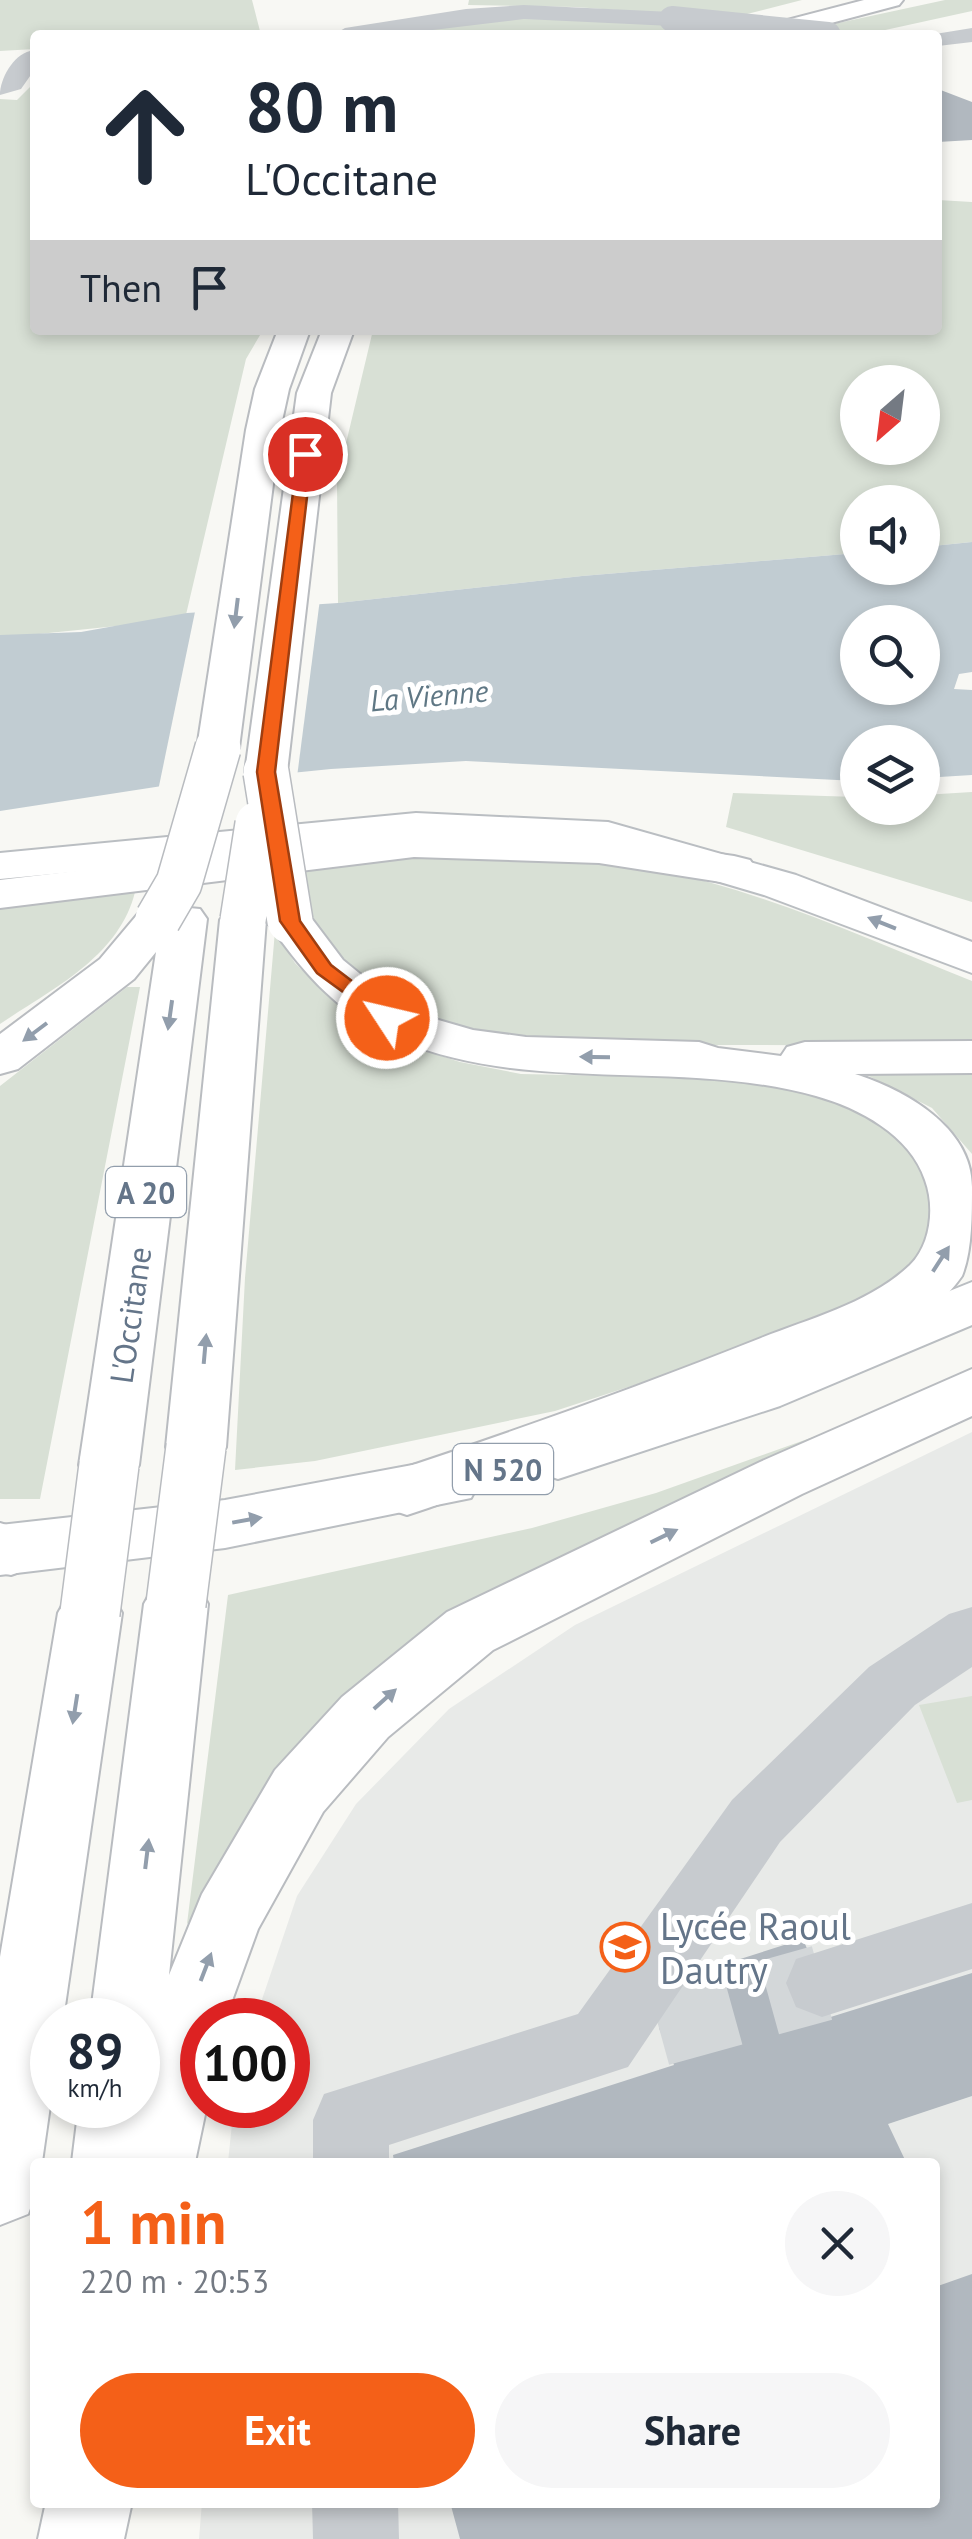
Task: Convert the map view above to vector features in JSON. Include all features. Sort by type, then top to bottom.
[{"type":"main road","points":[[723,30],[835,0]]},
{"type":"main road","points":[[777,30],[891,0]]},
{"type":"main road","points":[[0,1058],[118,969],[171,919],[218,748],[248,517],[272,389],[292,335]]},
{"type":"main road","points":[[336,335],[314,393],[296,516],[266,772],[267,921],[370,1008],[407,1027],[505,1052],[662,1058],[972,1057]]},
{"type":"main road","points":[[0,866],[416,826],[608,835],[734,870],[854,911],[972,959]]},
{"type":"main road","points":[[0,894],[414,844],[598,850],[734,870]]},
{"type":"main road","name":"L'Occitane","points":[[0,2186],[90,1613],[171,919]]},
{"type":"main road","name":"A 20","points":[[130,1998],[196,1446],[267,921]]},
{"type":"main road","points":[[408,1490],[652,1406],[868,1316],[912,1291],[941,1265],[953,1240],[954,1188],[939,1156],[902,1118],[861,1092],[830,1082],[662,1058]]},
{"type":"main road","name":"N 520","points":[[4,1550],[225,1524],[408,1490],[587,1450],[759,1391],[972,1302]]},
{"type":"main road","points":[[158,2158],[186,2025],[226,1917],[299,1791],[365,1716],[470,1631],[781,1478],[972,1391]]},
{"type":"main road","points":[[110,2158],[114,2128]]},
{"type":"main road","points":[[66,2539],[69,2508]]},
{"type":"main road","points":[[82,2539],[88,2508]]},
{"type":"street","points":[[377,30],[466,16],[524,12],[672,19],[779,30]]},
{"type":"street","points":[[942,39],[972,35]]},
{"type":"street","points":[[0,60],[30,58]]},
{"type":"street","points":[[0,88],[12,84],[30,61]]},
{"type":"street","points":[[351,2158],[350,2120],[631,2035],[756,1821],[892,1686],[972,1633]]},
{"type":"street","points":[[822,1983],[972,1936]]},
{"type":"street","points":[[356,2508],[356,2539]]},
{"type":"shaded area","points":[[0,0],[252,0],[260,30],[30,30],[30,49],[0,51]]},
{"type":"shaded area","points":[[469,0],[802,0],[731,18],[575,7],[468,5]]},
{"type":"shaded area","points":[[945,0],[972,0],[972,11],[885,30],[815,28]]},
{"type":"shaded area","points":[[534,16],[704,25],[691,30],[415,30]]},
{"type":"shaded area","points":[[30,87],[30,335],[260,335],[246,359],[185,619],[0,638],[0,99],[17,100]]},
{"type":"shaded area","points":[[942,200],[972,202],[972,542],[940,545],[940,485],[840,485],[840,554],[582,576],[338,603],[337,481],[372,335],[942,335]]},
{"type":"shaded area","points":[[972,792],[972,902],[726,827],[733,793],[840,796],[840,825],[940,825],[940,794]]},
{"type":"shaded area","points":[[462,854],[558,857],[630,865],[694,878],[815,918],[972,981],[972,1047],[627,1046],[507,1037],[450,1025],[398,1005],[353,975],[314,927],[306,867]]},
{"type":"shaded area","points":[[135,892],[127,915],[99,953],[61,984],[0,1024],[0,906]]},
{"type":"shaded area","points":[[275,931],[295,963],[325,993],[361,1020],[407,1045],[460,1062],[521,1074],[764,1079],[869,1110],[925,1157],[940,1205],[920,1265],[859,1303],[732,1353],[555,1411],[315,1461],[235,1470],[245,1278]]},
{"type":"shaded area","points":[[127,987],[140,987],[40,1499],[0,1499],[0,1086]]},
{"type":"shaded area","points":[[972,1066],[972,1154],[932,1108],[859,1071]]},
{"type":"shaded area","points":[[900,1406],[523,1584],[187,1924],[228,1595],[532,1528],[656,1493]]},
{"type":"shaded area","name":"Lycée Raoul Dautry","points":[[972,1432],[972,2539],[199,2539],[202,2508],[940,2508],[940,2158],[228,2158],[232,2128],[310,2128],[310,1998],[262,1998],[297,1896],[356,1804],[449,1709],[575,1625]]},
{"type":"shaded area","points":[[972,1696],[972,1800],[957,1803],[919,1705]]},
{"type":"water","name":"La Vienne","points":[[972,542],[972,672],[959,674],[954,689],[972,690],[972,775],[940,777],[940,725],[840,725],[840,780],[466,761],[331,769],[162,786],[0,811],[0,635],[81,632],[187,613],[338,603],[582,576],[840,554],[840,585],[940,585],[940,545]]},
{"type":"pier","points":[[320,599],[297,777],[158,791],[196,607]]},
{"type":"building","points":[[942,91],[972,102],[972,140],[942,142]]},
{"type":"building","points":[[803,1939],[808,1951],[793,1958],[783,1984],[795,2010],[821,2020],[972,1973],[972,2096],[888,2124],[904,2158],[393,2158],[674,2065],[659,2028],[696,1973]]},
{"type":"building","points":[[972,2274],[972,2539],[460,2539],[452,2508],[940,2508],[940,2285]]},
{"type":"tunnel","points":[[659,2028],[822,1983]]},
{"type":"place","name":"Lycée Raoul Dautry","points":[[625,1947]]},
{"type":"route","points":[[305,454],[266,772],[290,921],[324,969],[387,1018]]}]
